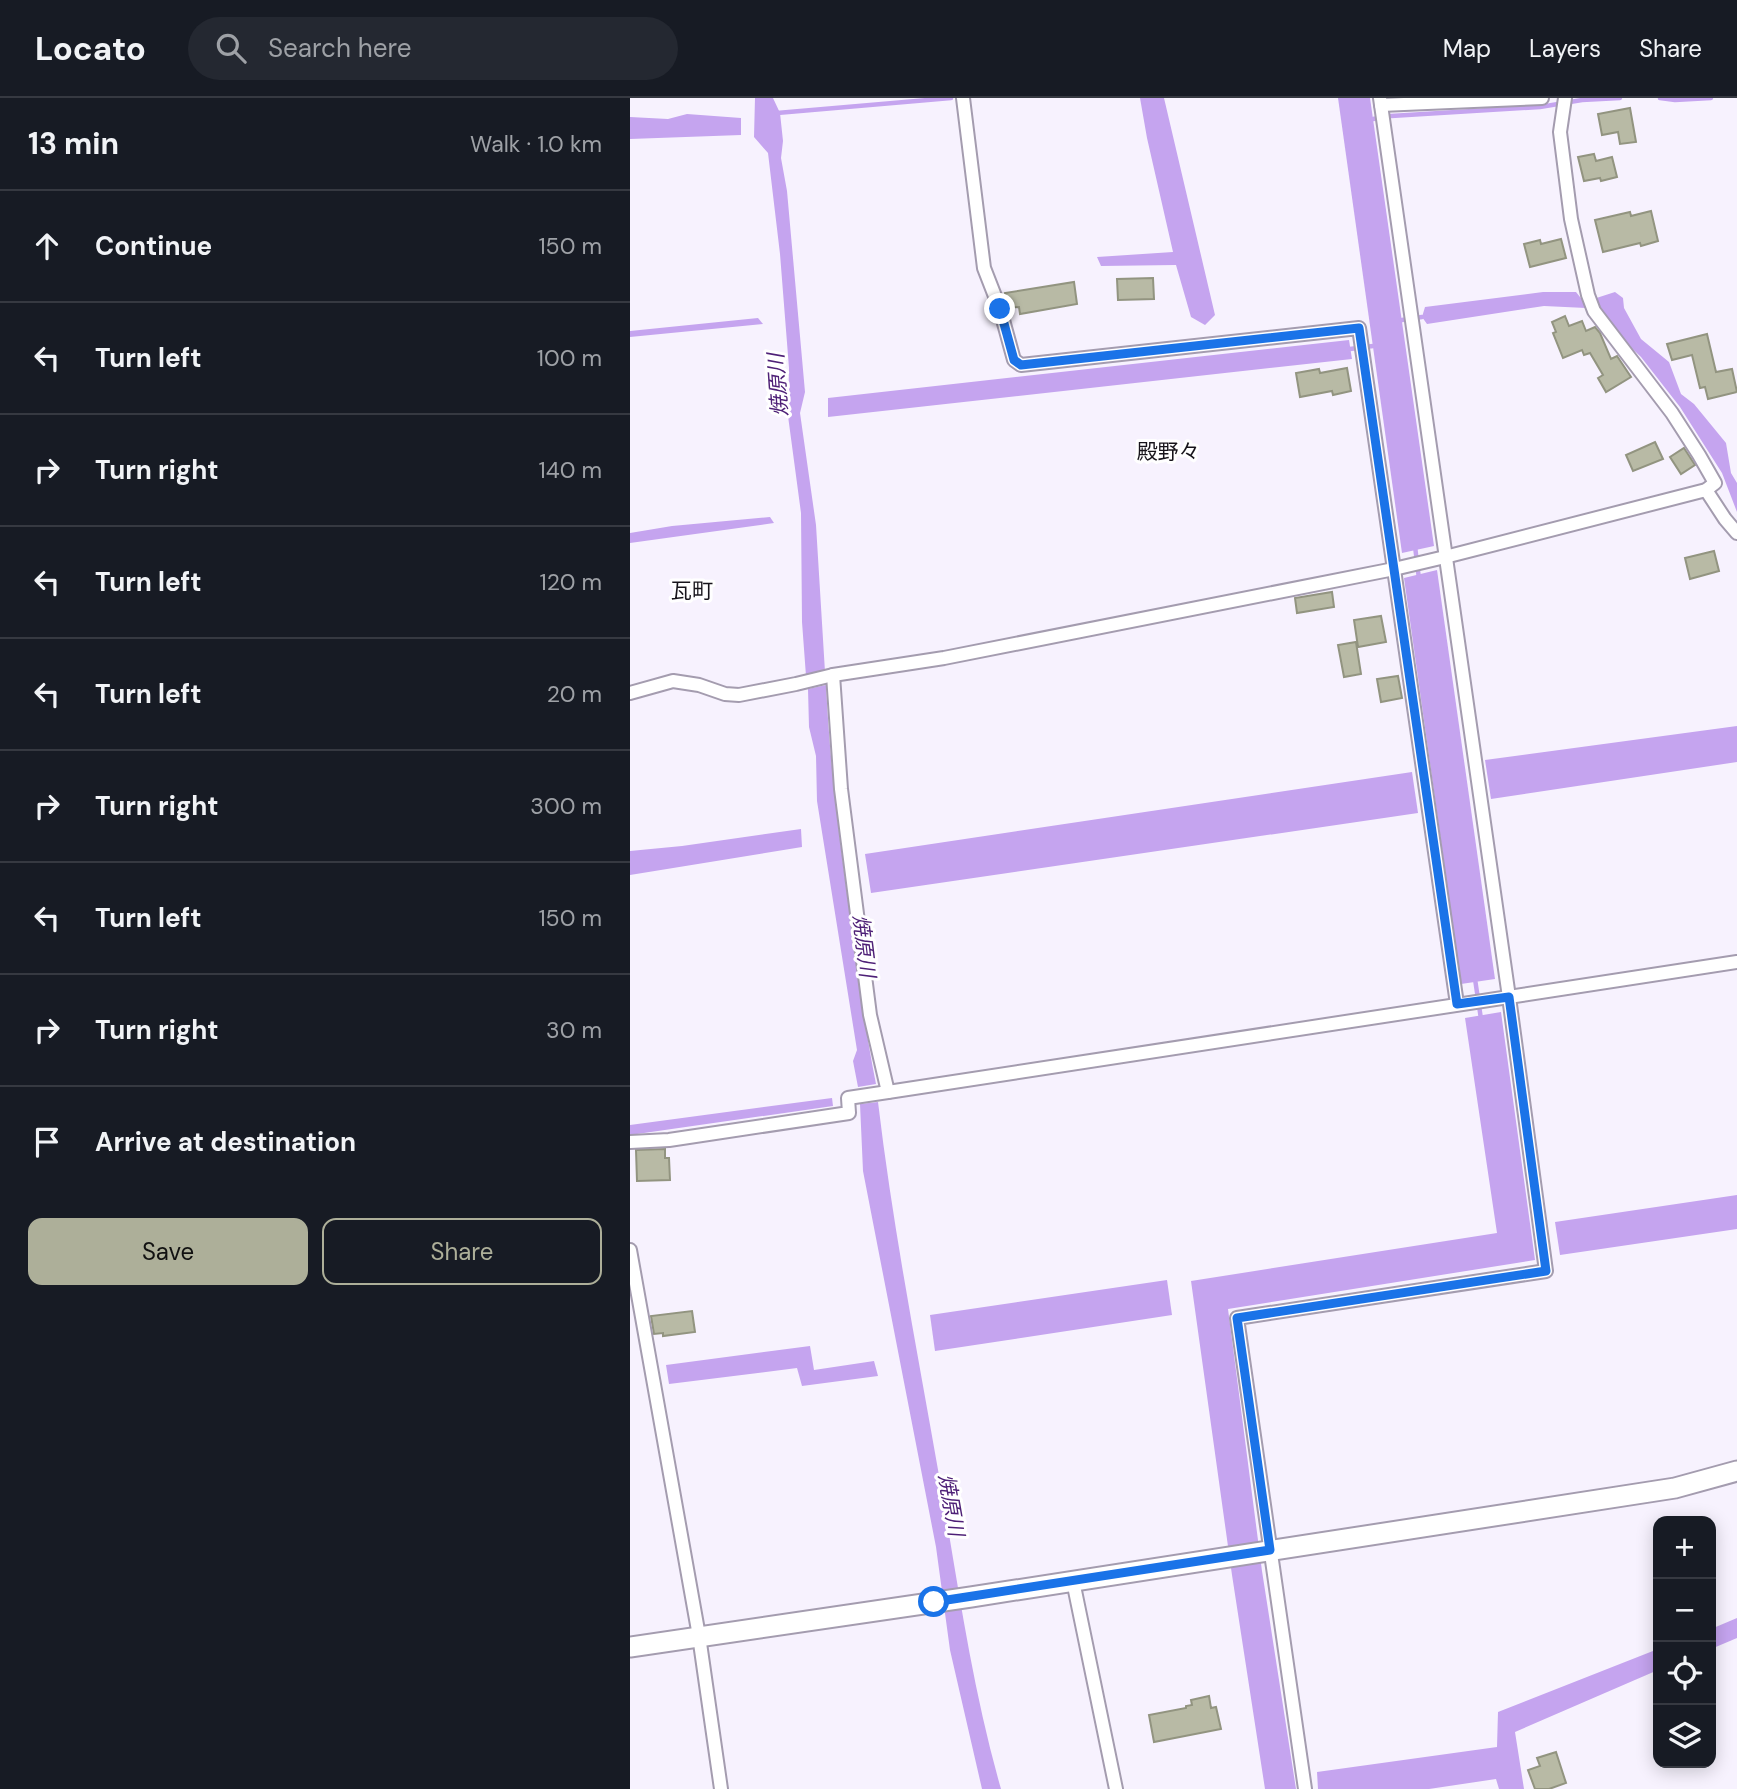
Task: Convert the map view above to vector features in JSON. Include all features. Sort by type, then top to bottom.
[{"type":"street","points":[[963,98],[984,268],[1000,309],[1014,360],[1021,365],[1359,328],[1458,1004]]},
{"type":"street","points":[[1305,1789],[1237,1318],[1546,1271],[1381,110],[1542,98]]},
{"type":"street","points":[[630,693],[673,681],[739,695],[833,675],[944,658],[1394,569],[1706,490],[1714,483],[1699,455],[1672,412],[1594,311],[1588,295],[1571,219],[1560,132],[1564,104]]},
{"type":"street","points":[[1706,490],[1737,533]]},
{"type":"street","points":[[833,675],[841,789],[870,1015],[884,1093]]},
{"type":"street","points":[[630,1142],[669,1140],[849,1113],[848,1098],[858,1096],[1737,962]]},
{"type":"street","points":[[630,1250],[699,1636],[721,1789]]},
{"type":"street","points":[[630,1647],[1675,1488],[1737,1471]]},
{"type":"street","points":[[1073,1581],[1116,1789]]},
{"type":"shaded area","points":[[755,98],[773,98],[780,113],[783,141],[781,158],[787,191],[805,392],[800,413],[816,525],[825,672],[806,676],[802,622],[801,513],[788,416],[789,368],[780,254],[768,153],[754,137]]},
{"type":"shaded area","points":[[1140,98],[1164,98],[1215,315],[1205,325],[1191,317],[1176,265],[1101,266],[1097,257],[1173,252]]},
{"type":"shaded area","points":[[1338,98],[1370,98],[1434,546],[1402,553]]},
{"type":"shaded area","points":[[687,114],[741,118],[741,135],[630,139],[630,117],[668,119]]},
{"type":"shaded area","points":[[1543,292],[1576,292],[1584,302],[1615,292],[1623,298],[1624,308],[1641,339],[1669,362],[1681,394],[1694,404],[1726,443],[1731,473],[1737,483],[1737,512],[1722,473],[1680,407],[1641,357],[1624,341],[1598,304],[1586,308],[1544,306],[1427,324],[1422,317],[1425,307]]},
{"type":"shaded area","points":[[758,318],[763,324],[630,337],[630,331]]},
{"type":"shaded area","points":[[1349,340],[1352,359],[828,417],[828,398]]},
{"type":"shaded area","points":[[770,517],[774,523],[630,543],[630,533],[672,526]]},
{"type":"shaded area","points":[[1437,570],[1495,979],[1461,984],[1404,578]]},
{"type":"shaded area","points":[[826,685],[840,842],[876,1084],[858,1087],[853,1061],[857,1050],[817,801],[816,756],[809,727],[808,689]]},
{"type":"shaded area","points":[[1737,726],[1737,762],[1491,799],[1485,760]]},
{"type":"shaded area","points":[[1412,772],[1418,813],[871,893],[865,854]]},
{"type":"shaded area","points":[[801,829],[802,847],[630,875],[630,851]]},
{"type":"shaded area","points":[[1501,1012],[1535,1260],[1228,1309],[1262,1571],[1296,1789],[1265,1789],[1191,1281],[1497,1233],[1465,1018]]},
{"type":"shaded area","points":[[832,1098],[833,1106],[630,1135],[630,1125]]},
{"type":"shaded area","points":[[878,1102],[898,1245],[966,1636],[1001,1789],[982,1789],[950,1650],[936,1547],[863,1171],[860,1104]]},
{"type":"shaded area","points":[[1737,1195],[1737,1229],[1560,1255],[1555,1222]]},
{"type":"shaded area","points":[[1167,1280],[1172,1315],[935,1351],[930,1315]]},
{"type":"shaded area","points":[[810,1346],[814,1370],[874,1361],[878,1376],[802,1386],[797,1368],[669,1384],[666,1365]]},
{"type":"shaded area","points":[[1737,1618],[1737,1638],[1716,1647],[1716,1627]]},
{"type":"shaded area","points":[[1653,1651],[1653,1672],[1515,1732],[1524,1789],[1499,1789],[1496,1779],[1429,1789],[1318,1789],[1317,1772],[1497,1747],[1498,1712]]},
{"type":"building","points":[[1630,108],[1636,142],[1620,144],[1618,132],[1602,135],[1598,114]]},
{"type":"building","points":[[1594,154],[1596,161],[1612,157],[1617,177],[1584,181],[1578,157]]},
{"type":"building","points":[[1651,211],[1658,241],[1603,252],[1595,220],[1630,212],[1631,216]]},
{"type":"building","points":[[1561,239],[1566,258],[1530,267],[1524,244],[1540,240],[1541,244]]},
{"type":"building","points":[[1153,278],[1154,299],[1118,300],[1117,279]]},
{"type":"building","points":[[1074,282],[1077,304],[1020,314],[1019,307],[1009,308],[1005,293]]},
{"type":"building","points":[[1565,316],[1569,326],[1582,321],[1586,331],[1595,327],[1611,359],[1617,356],[1631,377],[1606,392],[1598,378],[1603,375],[1590,353],[1584,355],[1582,350],[1563,358],[1553,333],[1556,332],[1552,322]]},
{"type":"building","points":[[1707,334],[1716,372],[1732,369],[1737,392],[1708,399],[1705,387],[1700,388],[1692,355],[1672,360],[1667,344]]},
{"type":"building","points":[[1347,368],[1351,391],[1333,395],[1332,391],[1300,397],[1296,373],[1319,369],[1320,373]]},
{"type":"building","points":[[1655,442],[1663,459],[1633,471],[1626,455]]},
{"type":"building","points":[[1684,448],[1695,465],[1681,474],[1670,457]]},
{"type":"building","points":[[1714,551],[1719,571],[1690,579],[1685,558]]},
{"type":"building","points":[[1332,592],[1334,607],[1297,613],[1295,598]]},
{"type":"building","points":[[1381,616],[1386,642],[1358,647],[1354,620]]},
{"type":"building","points":[[1356,642],[1361,674],[1344,677],[1338,645]]},
{"type":"building","points":[[1398,676],[1402,698],[1381,702],[1377,679]]},
{"type":"building","points":[[665,1149],[665,1158],[669,1158],[670,1180],[637,1181],[636,1150]]},
{"type":"building","points":[[692,1311],[695,1332],[663,1336],[663,1333],[654,1334],[651,1316]]},
{"type":"building","points":[[1209,1696],[1211,1708],[1216,1707],[1221,1729],[1154,1742],[1149,1715],[1186,1708],[1192,1705],[1191,1700]]},
{"type":"building","points":[[1556,1752],[1566,1783],[1549,1789],[1535,1789],[1528,1770],[1540,1766],[1537,1758]]},
{"type":"waterway","points":[[777,113],[951,98]]},
{"type":"waterway","points":[[1373,119],[1540,107],[1582,100],[1620,98]]},
{"type":"waterway","points":[[1660,98],[1711,98]]},
{"type":"waterway","points":[[1402,320],[1422,317]]},
{"type":"waterway","points":[[1350,349],[1373,346]]},
{"type":"waterway","points":[[1415,546],[1419,579]]},
{"type":"waterway","points":[[1475,979],[1481,1019]]},
{"type":"district","name":"殿野々","points":[[1168,452]]},
{"type":"district","name":"瓦町","points":[[692,591]]},
{"type":"route","points":[[934,1602],[1270,1550],[1237,1318],[1546,1271],[1509,997],[1457,1004],[1359,328],[1021,365],[1014,360],[1000,309]]},
{"type":"water label","name":"焼原川","points":[[778,385]]},
{"type":"water label","name":"焼原川","points":[[864,946]]},
{"type":"water label","name":"焼原川","points":[[951,1505]]}]
